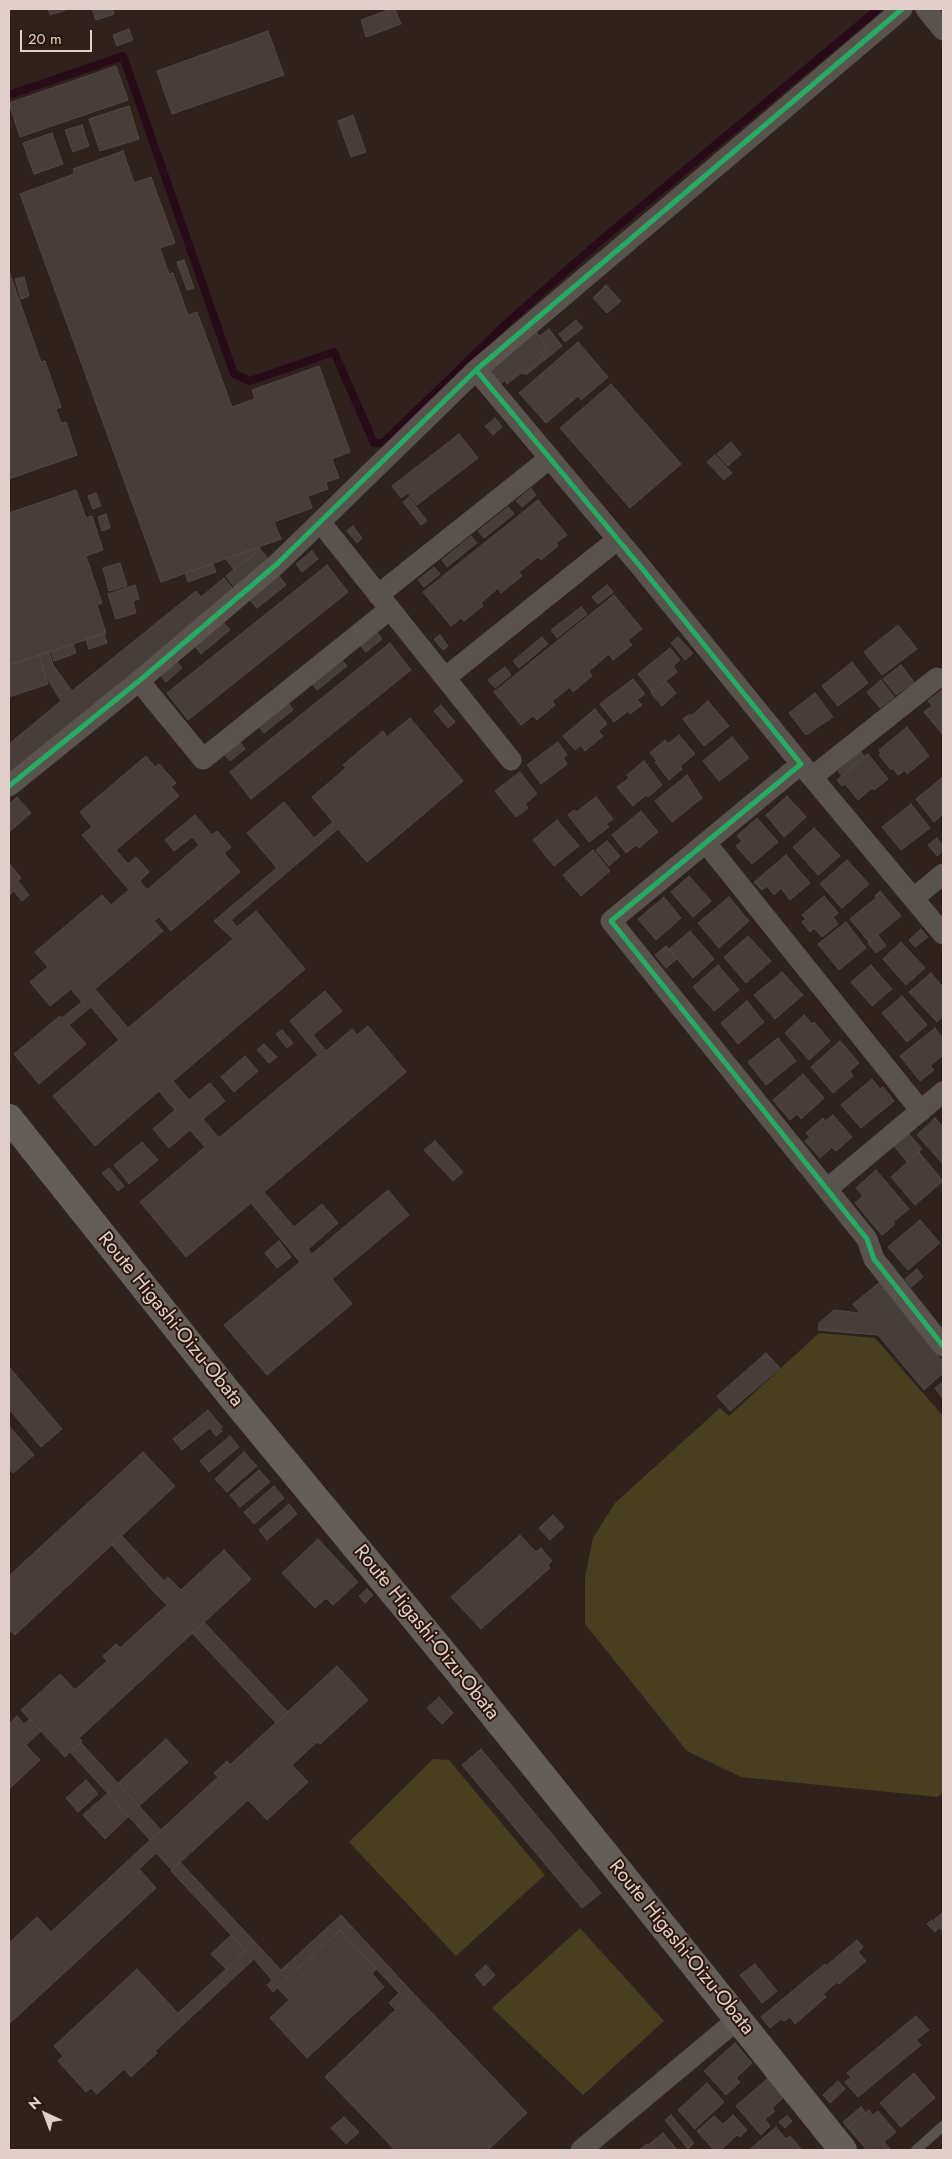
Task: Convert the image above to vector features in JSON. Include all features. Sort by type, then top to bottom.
[{"type":"main road","name":"Route Higashi-Oizu-Obata","points":[[9,1118],[231,1396],[454,1666],[842,2150]]},
{"type":"street","points":[[9,786],[277,564],[476,370],[902,9]]},
{"type":"street","points":[[926,9],[943,30]]},
{"type":"street","points":[[476,370],[618,539],[943,934]]},
{"type":"street","points":[[139,680],[203,759],[550,458]]},
{"type":"street","points":[[321,523],[510,760]]},
{"type":"street","points":[[445,678],[618,539]]},
{"type":"street","points":[[937,678],[706,843],[611,921],[828,1189],[867,1239],[874,1259],[943,1346]]},
{"type":"street","points":[[706,843],[921,1110]]},
{"type":"street","points":[[914,898],[943,874]]},
{"type":"street","points":[[828,1189],[943,1092]]},
{"type":"street","points":[[581,2150],[738,2019]]},
{"type":"lane","points":[[916,2150],[943,2126]]},
{"type":"shaded area","points":[[819,1333],[875,1338],[943,1416],[943,1793],[938,1797],[741,1777],[687,1751],[585,1624],[585,1577],[593,1538],[615,1503],[720,1408],[729,1416]]},
{"type":"shaded area","points":[[433,1759],[449,1760],[545,1875],[456,1956],[349,1842]]},
{"type":"shaded area","points":[[580,1928],[664,2021],[583,2095],[492,2008]]},
{"type":"building","points":[[48,9],[69,9],[50,15]]},
{"type":"building","points":[[92,9],[112,9],[114,14],[96,20]]},
{"type":"building","points":[[395,9],[401,24],[366,37],[361,20]]},
{"type":"building","points":[[129,29],[133,40],[117,46],[113,35]]},
{"type":"building","points":[[268,31],[284,75],[172,114],[157,71]]},
{"type":"building","points":[[116,66],[128,100],[20,137],[9,103]]},
{"type":"building","points":[[129,106],[139,139],[100,151],[89,119]]},
{"type":"building","points":[[353,115],[366,152],[351,157],[338,121]]},
{"type":"building","points":[[82,125],[89,146],[73,152],[65,130]]},
{"type":"building","points":[[52,133],[63,164],[34,174],[23,143]]},
{"type":"building","points":[[123,151],[134,183],[151,177],[175,243],[160,248],[169,274],[173,273],[188,315],[197,312],[232,407],[255,399],[252,390],[319,366],[350,452],[332,459],[339,478],[326,482],[328,489],[308,496],[312,508],[274,522],[281,539],[161,582],[20,194],[74,174],[73,169]]},
{"type":"building","points":[[184,260],[194,288],[187,290],[177,262]]},
{"type":"building","points":[[9,271],[41,362],[45,361],[61,407],[56,409],[61,423],[66,422],[77,455],[9,479]]},
{"type":"building","points":[[24,277],[29,296],[21,299],[15,279]]},
{"type":"building","points":[[606,285],[621,301],[607,313],[593,298]]},
{"type":"building","points":[[576,320],[583,328],[565,342],[559,334]]},
{"type":"building","points":[[549,329],[562,346],[526,375],[524,373],[544,357],[541,353],[548,347],[540,336]]},
{"type":"building","points":[[537,333],[548,347],[541,353],[544,357],[523,374],[521,373],[507,384],[505,380],[501,384],[490,370],[527,334],[531,338]]},
{"type":"building","points":[[578,342],[608,377],[581,400],[578,396],[546,423],[519,393]]},
{"type":"building","points":[[611,384],[681,464],[630,508],[560,428]]},
{"type":"building","points":[[495,418],[502,427],[493,435],[485,426]]},
{"type":"building","points":[[459,434],[478,458],[417,505],[408,493],[401,498],[392,486]]},
{"type":"building","points":[[731,442],[741,454],[728,466],[717,454]]},
{"type":"building","points":[[715,455],[732,473],[724,480],[707,462]]},
{"type":"building","points":[[531,488],[536,495],[522,507],[516,501]]},
{"type":"building","points":[[76,490],[86,518],[92,516],[103,550],[86,556],[102,603],[97,605],[106,633],[9,665],[9,513]]},
{"type":"building","points":[[96,493],[101,506],[93,509],[88,496]]},
{"type":"building","points":[[409,497],[427,521],[421,525],[403,502]]},
{"type":"building","points":[[538,500],[567,535],[556,543],[558,546],[541,560],[538,557],[519,572],[522,576],[501,593],[498,588],[481,603],[483,606],[464,621],[461,618],[451,626],[423,592]]},
{"type":"building","points":[[508,507],[514,514],[484,538],[478,531]]},
{"type":"building","points":[[106,514],[110,528],[102,531],[98,517]]},
{"type":"building","points":[[353,526],[362,538],[357,543],[347,531]]},
{"type":"building","points":[[471,536],[477,543],[447,567],[442,560]]},
{"type":"building","points":[[259,547],[260,549],[234,570],[226,559]]},
{"type":"building","points":[[260,549],[269,560],[235,588],[226,576]]},
{"type":"building","points":[[312,551],[318,559],[302,572],[296,564]]},
{"type":"building","points":[[120,563],[127,586],[109,591],[103,568]]},
{"type":"building","points":[[213,564],[216,572],[188,582],[185,573]]},
{"type":"building","points":[[327,565],[348,592],[188,720],[167,693]]},
{"type":"building","points":[[434,567],[440,574],[424,587],[418,580]]},
{"type":"building","points":[[279,576],[286,585],[257,608],[250,600]]},
{"type":"building","points":[[224,578],[234,590],[9,773],[9,744],[61,701],[45,674],[39,655],[49,651],[53,665],[72,691],[196,591],[201,597]]},
{"type":"building","points":[[135,585],[139,599],[133,601],[136,613],[116,619],[108,594]]},
{"type":"building","points":[[607,585],[613,592],[598,604],[592,597]]},
{"type":"building","points":[[614,595],[642,629],[628,640],[632,645],[613,660],[609,654],[589,671],[592,676],[573,692],[570,687],[552,701],[555,705],[537,720],[533,716],[521,725],[494,692]]},
{"type":"building","points":[[581,607],[587,614],[557,638],[551,630]]},
{"type":"building","points":[[223,622],[230,630],[201,654],[194,645]]},
{"type":"building","points":[[898,625],[917,649],[882,675],[864,652]]},
{"type":"building","points":[[377,632],[382,639],[366,652],[360,645]]},
{"type":"building","points":[[104,633],[107,643],[89,649],[86,639]]},
{"type":"building","points":[[440,635],[448,646],[443,650],[434,639]]},
{"type":"building","points":[[542,637],[548,644],[519,668],[513,661]]},
{"type":"building","points":[[678,637],[693,653],[685,660],[671,643]]},
{"type":"building","points":[[390,643],[411,670],[251,799],[230,772]]},
{"type":"building","points":[[73,644],[76,653],[54,661],[51,651]]},
{"type":"building","points":[[670,648],[680,660],[673,666],[677,672],[652,692],[638,674]]},
{"type":"building","points":[[39,655],[48,684],[9,697],[9,665]]},
{"type":"building","points":[[342,660],[347,666],[317,690],[312,684]]},
{"type":"building","points":[[176,661],[182,668],[166,682],[160,674]]},
{"type":"building","points":[[852,662],[868,683],[838,706],[822,686]]},
{"type":"building","points":[[901,665],[914,682],[896,695],[883,679]]},
{"type":"building","points":[[505,667],[511,675],[495,688],[488,680]]},
{"type":"building","points":[[633,679],[645,694],[637,700],[642,705],[630,714],[628,711],[614,722],[600,704]]},
{"type":"building","points":[[881,680],[894,697],[880,708],[867,692]]},
{"type":"building","points":[[666,681],[676,693],[662,706],[651,693]]},
{"type":"building","points":[[943,689],[943,735],[924,712],[932,706],[928,701]]},
{"type":"building","points":[[815,693],[833,717],[806,735],[789,713]]},
{"type":"building","points":[[708,701],[729,726],[704,746],[683,719],[690,714],[691,716]]},
{"type":"building","points":[[288,703],[293,710],[264,733],[259,727]]},
{"type":"building","points":[[441,705],[455,722],[448,728],[434,711]]},
{"type":"building","points":[[595,709],[607,724],[598,731],[603,736],[585,751],[581,745],[575,750],[563,736]]},
{"type":"building","points":[[410,718],[463,781],[367,862],[338,829],[231,920],[237,927],[256,911],[305,969],[173,1081],[189,1100],[210,1083],[225,1101],[203,1119],[219,1138],[318,1055],[290,1021],[325,991],[342,1011],[313,1035],[326,1051],[352,1029],[357,1035],[368,1026],[406,1072],[264,1192],[294,1227],[322,1204],[338,1223],[308,1249],[312,1254],[388,1190],[409,1215],[332,1279],[352,1304],[267,1375],[224,1325],[300,1262],[251,1203],[186,1257],[140,1202],[205,1147],[190,1130],[169,1148],[153,1129],[175,1110],[159,1091],[95,1146],[53,1096],[119,1040],[91,1007],[69,1025],[86,1044],[39,1084],[14,1054],[60,1016],[62,1018],[82,1002],[71,989],[50,1006],[30,982],[48,967],[35,952],[102,895],[111,905],[129,890],[82,835],[92,827],[80,812],[146,756],[155,767],[159,764],[176,783],[171,787],[179,796],[116,850],[128,864],[136,857],[149,872],[140,881],[147,890],[199,845],[192,837],[174,851],[165,840],[195,815],[212,835],[217,831],[231,847],[224,853],[240,872],[171,931],[159,917],[154,921],[163,931],[95,989],[128,1028],[233,939],[214,921],[277,868],[247,833],[284,802],[314,838],[333,822],[312,797],[346,768],[343,765],[383,731],[387,737]]},
{"type":"building","points":[[907,727],[929,756],[907,774],[905,770],[898,775],[893,768],[891,770],[879,755],[881,753],[879,750]]},
{"type":"building","points":[[679,735],[695,754],[680,766],[682,769],[669,780],[650,753],[665,740],[668,744]]},
{"type":"building","points":[[732,737],[749,758],[719,781],[703,761]]},
{"type":"building","points":[[240,742],[245,749],[230,761],[224,754]]},
{"type":"building","points":[[558,742],[567,755],[563,758],[567,764],[541,784],[527,765]]},
{"type":"building","points":[[861,752],[865,757],[842,776],[838,771]]},
{"type":"building","points":[[868,754],[888,779],[874,790],[872,788],[858,800],[845,784],[842,786],[837,780]]},
{"type":"building","points":[[644,761],[662,785],[648,797],[646,795],[633,806],[617,787],[629,778],[627,775]]},
{"type":"building","points":[[520,772],[537,794],[525,804],[528,808],[516,817],[495,791]]},
{"type":"building","points":[[687,775],[702,798],[672,822],[655,801]]},
{"type":"building","points":[[943,777],[943,814],[934,822],[916,799]]},
{"type":"building","points":[[787,796],[806,817],[784,837],[766,815]]},
{"type":"building","points":[[17,797],[31,813],[9,832],[9,804]]},
{"type":"building","points":[[596,797],[613,819],[606,824],[609,827],[589,842],[568,815],[574,810],[576,812]]},
{"type":"building","points":[[911,804],[930,828],[901,850],[882,827]]},
{"type":"building","points":[[641,811],[658,832],[639,848],[636,845],[626,853],[612,835]]},
{"type":"building","points":[[757,818],[778,842],[752,864],[736,846],[742,841],[737,836]]},
{"type":"building","points":[[557,820],[579,846],[554,866],[533,840]]},
{"type":"building","points":[[814,828],[840,856],[818,875],[793,847]]},
{"type":"building","points":[[937,838],[943,846],[943,851],[937,856],[928,845]]},
{"type":"building","points":[[607,841],[620,856],[609,866],[596,850]]},
{"type":"building","points":[[593,850],[610,871],[581,896],[563,875]]},
{"type":"building","points":[[786,855],[810,883],[790,900],[781,888],[774,895],[767,886],[762,890],[754,882]]},
{"type":"building","points":[[847,860],[869,884],[842,908],[820,884]]},
{"type":"building","points":[[9,863],[21,878],[18,881],[29,895],[22,901],[14,891],[9,895]]},
{"type":"building","points":[[689,876],[711,901],[693,917],[671,892]]},
{"type":"building","points":[[880,891],[901,916],[869,942],[850,919],[876,898],[875,896]]},
{"type":"building","points":[[824,896],[838,913],[833,917],[838,924],[822,937],[814,928],[810,932],[802,922],[806,919],[802,915]]},
{"type":"building","points":[[664,897],[681,918],[656,940],[638,919]]},
{"type":"building","points":[[729,897],[749,921],[719,948],[698,923]]},
{"type":"building","points":[[846,922],[866,948],[839,970],[818,944]]},
{"type":"building","points":[[921,929],[928,937],[915,947],[909,940]]},
{"type":"building","points":[[690,931],[714,959],[693,978],[669,949]]},
{"type":"building","points":[[878,935],[886,946],[876,953],[868,943]]},
{"type":"building","points":[[748,936],[771,961],[746,983],[724,957]]},
{"type":"building","points":[[901,942],[925,968],[906,985],[883,959]]},
{"type":"building","points":[[666,946],[677,959],[666,968],[655,955]]},
{"type":"building","points":[[718,965],[739,990],[714,1011],[693,987]]},
{"type":"building","points":[[871,965],[892,989],[872,1006],[851,982]]},
{"type":"building","points":[[782,972],[803,995],[775,1019],[754,995]]},
{"type":"building","points":[[931,973],[941,985],[943,984],[943,1016],[937,1022],[909,992]]},
{"type":"building","points":[[902,996],[927,1025],[907,1042],[882,1013]]},
{"type":"building","points":[[747,1001],[764,1022],[738,1044],[721,1023]]},
{"type":"building","points":[[804,1015],[812,1024],[814,1022],[830,1041],[809,1060],[785,1033]]},
{"type":"building","points":[[935,1028],[943,1039],[943,1055],[930,1066],[934,1070],[920,1081],[900,1056]]},
{"type":"building","points":[[282,1030],[293,1043],[287,1048],[276,1034]]},
{"type":"building","points":[[778,1038],[796,1061],[766,1085],[748,1062]]},
{"type":"building","points":[[840,1041],[859,1063],[850,1071],[853,1076],[833,1093],[811,1067]]},
{"type":"building","points":[[264,1044],[277,1057],[269,1063],[257,1050]]},
{"type":"building","points":[[245,1056],[258,1071],[234,1092],[221,1077]]},
{"type":"building","points":[[803,1074],[824,1098],[801,1119],[797,1114],[790,1120],[773,1100]]},
{"type":"building","points":[[872,1079],[880,1089],[883,1087],[894,1101],[861,1128],[841,1105]]},
{"type":"building","points":[[833,1115],[852,1137],[836,1151],[832,1147],[820,1158],[805,1141],[810,1137],[806,1133],[823,1118],[825,1121]]},
{"type":"building","points":[[935,1118],[943,1127],[943,1164],[917,1135]]},
{"type":"building","points":[[909,1134],[922,1149],[907,1162],[894,1146]]},
{"type":"building","points":[[435,1141],[463,1172],[453,1181],[424,1150]]},
{"type":"building","points":[[142,1142],[158,1160],[129,1184],[114,1165]]},
{"type":"building","points":[[919,1152],[943,1181],[915,1205],[891,1177]]},
{"type":"building","points":[[109,1168],[124,1186],[118,1191],[102,1173]]},
{"type":"building","points":[[876,1170],[909,1209],[893,1222],[895,1224],[882,1235],[855,1203],[863,1196],[856,1188]]},
{"type":"building","points":[[920,1220],[940,1243],[908,1270],[888,1247]]},
{"type":"building","points":[[279,1241],[291,1257],[277,1268],[265,1253]]},
{"type":"building","points":[[917,1269],[923,1277],[911,1287],[905,1279]]},
{"type":"building","points":[[879,1283],[943,1362],[943,1373],[924,1390],[878,1335],[818,1330],[819,1323],[834,1310],[860,1313],[853,1304]]},
{"type":"building","points":[[766,1353],[780,1368],[730,1411],[717,1396]]},
{"type":"building","points":[[9,1367],[62,1429],[41,1447],[9,1409]]},
{"type":"building","points":[[943,1382],[943,1399],[935,1388]]},
{"type":"building","points":[[208,1410],[222,1427],[220,1429],[222,1431],[216,1436],[210,1428],[182,1450],[173,1439]]},
{"type":"building","points":[[9,1426],[34,1455],[13,1473],[9,1468]]},
{"type":"building","points":[[230,1436],[239,1447],[209,1472],[200,1461]]},
{"type":"building","points":[[143,1452],[175,1486],[15,1635],[9,1629],[9,1576]]},
{"type":"building","points":[[244,1452],[257,1466],[227,1492],[215,1479]]},
{"type":"building","points":[[259,1470],[270,1482],[240,1507],[230,1495]]},
{"type":"building","points":[[274,1486],[284,1498],[254,1524],[244,1512]]},
{"type":"building","points":[[289,1504],[297,1514],[267,1540],[259,1530]]},
{"type":"building","points":[[553,1515],[564,1527],[550,1540],[539,1528]]},
{"type":"building","points":[[520,1535],[536,1552],[541,1548],[552,1561],[548,1565],[550,1568],[481,1629],[451,1597]]},
{"type":"building","points":[[122,1536],[164,1581],[153,1591],[112,1545]]},
{"type":"building","points":[[318,1539],[358,1582],[333,1605],[326,1598],[315,1608],[282,1573]]},
{"type":"building","points":[[224,1550],[251,1579],[79,1738],[82,1741],[65,1757],[21,1710],[60,1674],[75,1690],[107,1661],[103,1656],[116,1644],[120,1648],[167,1605],[153,1591],[168,1577],[181,1590]]},
{"type":"building","points":[[367,1589],[373,1595],[365,1603],[359,1596]]},
{"type":"building","points":[[204,1622],[288,1712],[276,1723],[192,1633]]},
{"type":"building","points":[[337,1666],[368,1700],[320,1744],[317,1742],[292,1765],[308,1782],[267,1820],[248,1800],[172,1870],[156,1853],[139,1869],[156,1888],[9,2024],[9,1943],[37,1917],[51,1932],[218,1777],[214,1773],[227,1761],[230,1765]]},
{"type":"building","points":[[439,1697],[453,1713],[442,1724],[427,1708]]},
{"type":"building","points":[[17,1716],[24,1724],[30,1719],[41,1731],[26,1745],[40,1760],[9,1789],[9,1724]]},
{"type":"building","points":[[166,1739],[188,1762],[139,1806],[118,1783]]},
{"type":"building","points":[[81,1743],[161,1830],[150,1840],[70,1752]]},
{"type":"building","points":[[481,1749],[601,1893],[582,1908],[462,1765]]},
{"type":"building","points":[[86,1780],[98,1794],[78,1812],[66,1798]]},
{"type":"building","points":[[108,1793],[129,1816],[105,1839],[83,1815]]},
{"type":"building","points":[[180,1862],[281,1970],[341,1915],[413,1993],[395,2009],[389,2003],[399,1993],[340,1930],[273,1992],[267,1985],[272,1980],[254,1959],[186,2022],[178,2013],[246,1951],[171,1871]]},
{"type":"building","points":[[943,1912],[943,1932],[934,1920]]},
{"type":"building","points":[[932,1920],[939,1928],[935,1932],[927,1924]]},
{"type":"building","points":[[340,1930],[376,1969],[372,1974],[384,1987],[307,2058],[270,2018],[289,2000],[277,1987]]},
{"type":"building","points":[[231,1935],[246,1951],[226,1969],[211,1954]]},
{"type":"building","points":[[857,1940],[863,1947],[858,1952],[866,1961],[839,1984],[837,1982],[823,1994],[826,1997],[795,2024],[790,2017],[784,2021],[781,2019],[770,2028],[761,2017]]},
{"type":"building","points":[[755,1964],[777,1991],[762,2003],[740,1975]]},
{"type":"building","points":[[486,1965],[495,1975],[484,1986],[475,1975]]},
{"type":"building","points":[[137,1969],[186,2022],[131,2077],[124,2069],[97,2094],[91,2088],[86,2092],[58,2061],[63,2056],[54,2046]]},
{"type":"building","points":[[413,1993],[527,2113],[488,2150],[395,2150],[325,2077]]},
{"type":"building","points":[[916,2016],[929,2030],[916,2040],[921,2045],[858,2097],[845,2082],[851,2077],[847,2073]]},
{"type":"building","points":[[735,2043],[752,2063],[736,2078],[740,2082],[726,2095],[704,2071]]},
{"type":"building","points":[[914,2073],[935,2098],[901,2127],[880,2103]]},
{"type":"building","points":[[767,2079],[783,2098],[772,2108],[775,2111],[765,2119],[770,2126],[761,2135],[736,2106]]},
{"type":"building","points":[[838,2081],[845,2089],[830,2103],[823,2095]]},
{"type":"building","points":[[707,2083],[724,2102],[695,2129],[678,2110]]},
{"type":"building","points":[[861,2107],[866,2113],[848,2128],[843,2122]]},
{"type":"building","points":[[869,2110],[873,2115],[878,2111],[896,2132],[884,2142],[891,2150],[867,2150],[848,2128]]},
{"type":"building","points":[[671,2115],[694,2143],[688,2149],[665,2120]]},
{"type":"building","points":[[733,2115],[747,2130],[740,2137],[737,2135],[721,2150],[714,2150],[697,2131],[714,2116],[723,2124]]},
{"type":"building","points":[[787,2116],[792,2121],[785,2128],[779,2122]]},
{"type":"building","points":[[344,2117],[359,2132],[346,2144],[331,2128]]},
{"type":"building","points":[[776,2127],[786,2139],[790,2136],[802,2150],[749,2150]]},
{"type":"building","points":[[663,2133],[677,2150],[639,2150],[648,2145]]},
{"type":"waterway","points":[[9,95],[123,56],[234,374],[250,381],[334,352],[374,443],[383,443],[508,322],[599,242],[878,9]]},
{"type":"cycle path","points":[[9,786],[139,681],[277,564],[476,370],[902,9]]},
{"type":"cycle path","points":[[476,370],[640,566],[801,764],[611,921],[867,1239],[874,1259],[943,1346]]}]
